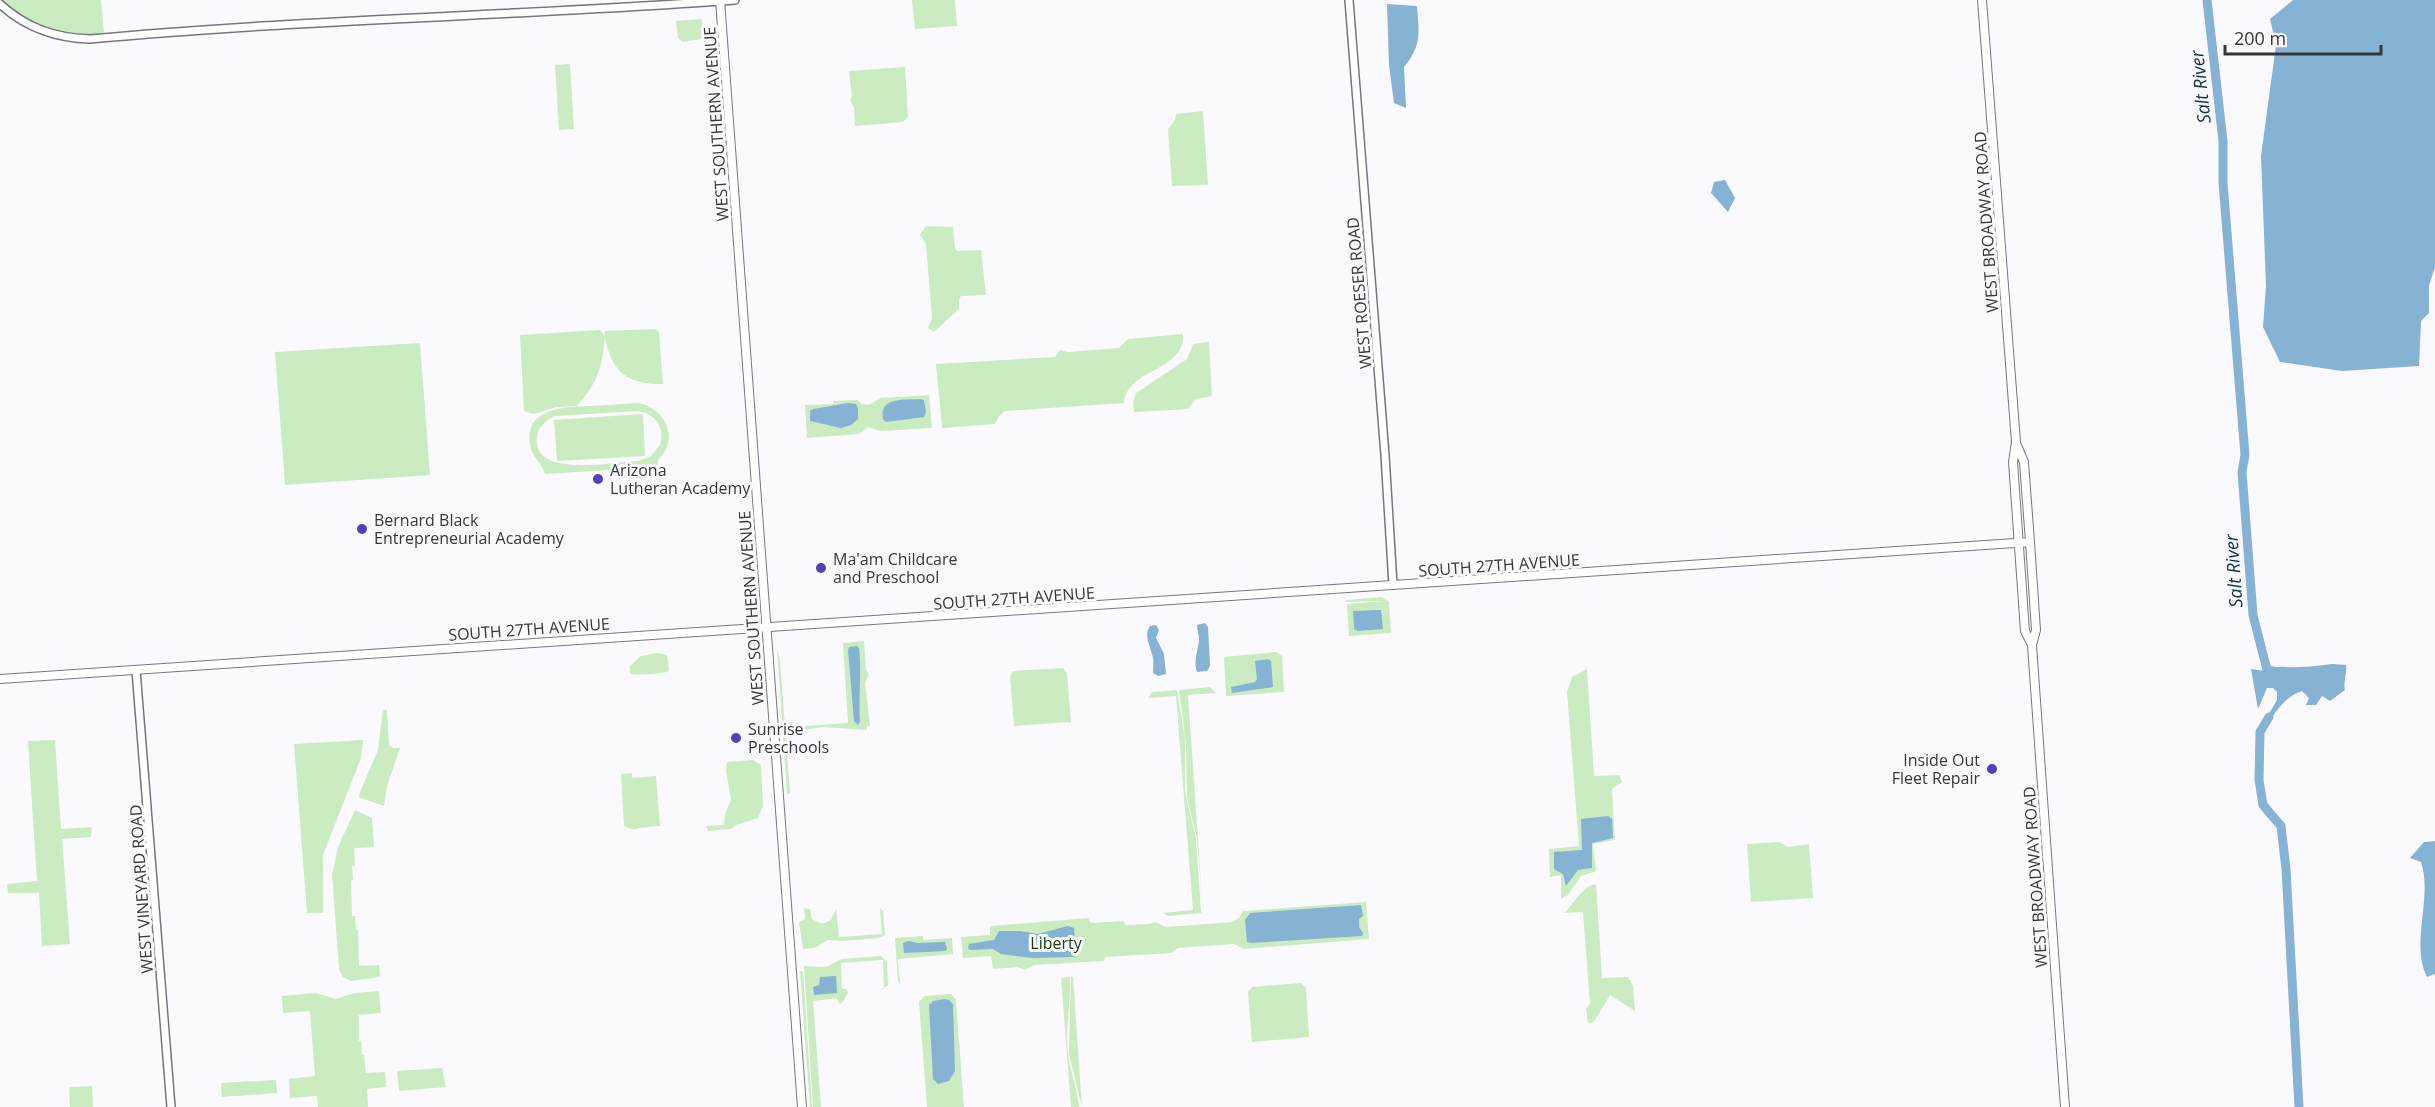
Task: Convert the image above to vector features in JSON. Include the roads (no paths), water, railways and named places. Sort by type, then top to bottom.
[{"type":"main road","name":"WEST BROADWAY ROAD","points":[[1982,0],[2016,442],[2013,462],[2025,631],[2032,645]]},
{"type":"main road","name":"WEST SOUTHERN AVENUE","points":[[720,1],[802,1107]]},
{"type":"main road","name":"WEST BROADWAY ROAD","points":[[2016,442],[2024,462],[2030,542],[2036,630],[2032,645],[2065,1107]]},
{"type":"main road","name":"SOUTH 27TH AVENUE","points":[[0,679],[2030,542]]},
{"type":"street","points":[[0,4],[11,14],[41,31],[57,36],[90,39],[735,0]]},
{"type":"street","name":"WEST ROESER ROAD","points":[[1349,0],[1393,585]]},
{"type":"street","name":"WEST VINEYARD ROAD","points":[[136,670],[171,1107]]},
{"type":"water","points":[[2293,0],[2435,0],[2435,267],[2429,286],[2429,313],[2421,321],[2419,366],[2342,371],[2280,362],[2263,327],[2266,286],[2261,156],[2276,45],[2270,19]]},
{"type":"water","points":[[1387,4],[1417,6],[1417,45],[1404,67],[1406,108],[1394,103],[1389,65]]},
{"type":"water","points":[[1725,180],[1735,198],[1728,212],[1711,193],[1714,182]]},
{"type":"water","points":[[924,400],[926,412],[924,417],[886,422],[883,419],[883,412],[889,403]]},
{"type":"water","points":[[848,403],[856,404],[858,408],[858,419],[851,425],[841,428],[810,421],[810,411],[813,409]]},
{"type":"water","points":[[1381,610],[1383,629],[1358,631],[1354,629],[1353,611]]},
{"type":"water","points":[[1205,623],[1208,627],[1210,666],[1207,671],[1197,672],[1199,640],[1197,625]]},
{"type":"water","points":[[1156,625],[1159,630],[1156,638],[1164,654],[1166,674],[1158,676],[1153,673],[1153,660],[1147,637],[1150,626]]},
{"type":"water","points":[[857,646],[860,667],[860,722],[858,725],[854,721],[848,650],[849,647]]},
{"type":"water","points":[[1268,659],[1271,661],[1273,687],[1232,693],[1231,687],[1255,682],[1257,679],[1255,661]]},
{"type":"water","points":[[2346,665],[2345,690],[2330,701],[2322,696],[2316,705],[2306,705],[2309,698],[2302,691],[2296,693],[2281,706],[2265,727],[2262,726],[2277,700],[2277,692],[2273,688],[2267,688],[2258,709],[2251,669],[2265,671],[2277,667]]},
{"type":"water","points":[[1608,816],[1612,819],[1613,838],[1592,843],[1592,868],[1578,870],[1566,886],[1563,874],[1554,869],[1554,852],[1582,850],[1581,819]]},
{"type":"water","points":[[2435,841],[2435,974],[2427,977],[2422,964],[2421,950],[2424,876],[2421,862],[2410,858],[2424,842]]},
{"type":"water","points":[[1361,905],[1363,916],[1359,919],[1359,927],[1363,933],[1362,936],[1247,942],[1245,920],[1250,913]]},
{"type":"water","points":[[1068,926],[1074,928],[1076,956],[1073,957],[1033,958],[1001,954],[993,949],[970,950],[968,948],[969,944],[994,940],[999,931],[1038,934]]},
{"type":"water","points":[[909,941],[945,942],[947,949],[945,951],[904,953],[903,943]]},
{"type":"water","points":[[836,976],[837,993],[814,995],[813,987],[819,985],[820,977]]},
{"type":"water","points":[[944,999],[953,1004],[955,1071],[949,1081],[938,1084],[933,1079],[929,1005],[933,1001]]},
{"type":"waterway","name":"Salt River","points":[[2207,0],[2223,141],[2223,183],[2245,455],[2242,472],[2253,615],[2267,670],[2279,672]]},
{"type":"waterway","name":"Salt River","points":[[2269,717],[2260,732],[2259,780],[2263,805],[2281,826],[2286,869],[2299,1107]]},
{"type":"place","name":"Arizona Lutheran Academy","points":[[598,479]]},
{"type":"place","name":"Bernard Black Entrepreneurial Academy","points":[[362,529]]},
{"type":"place","name":"Ma'am Childcare and Preschool","points":[[821,568]]},
{"type":"place","name":"Sunrise Preschools","points":[[736,738]]},
{"type":"place","name":"Inside Out Fleet Repair","points":[[1992,769]]},
{"type":"park label","name":"Liberty","points":[[1056,943]]}]
